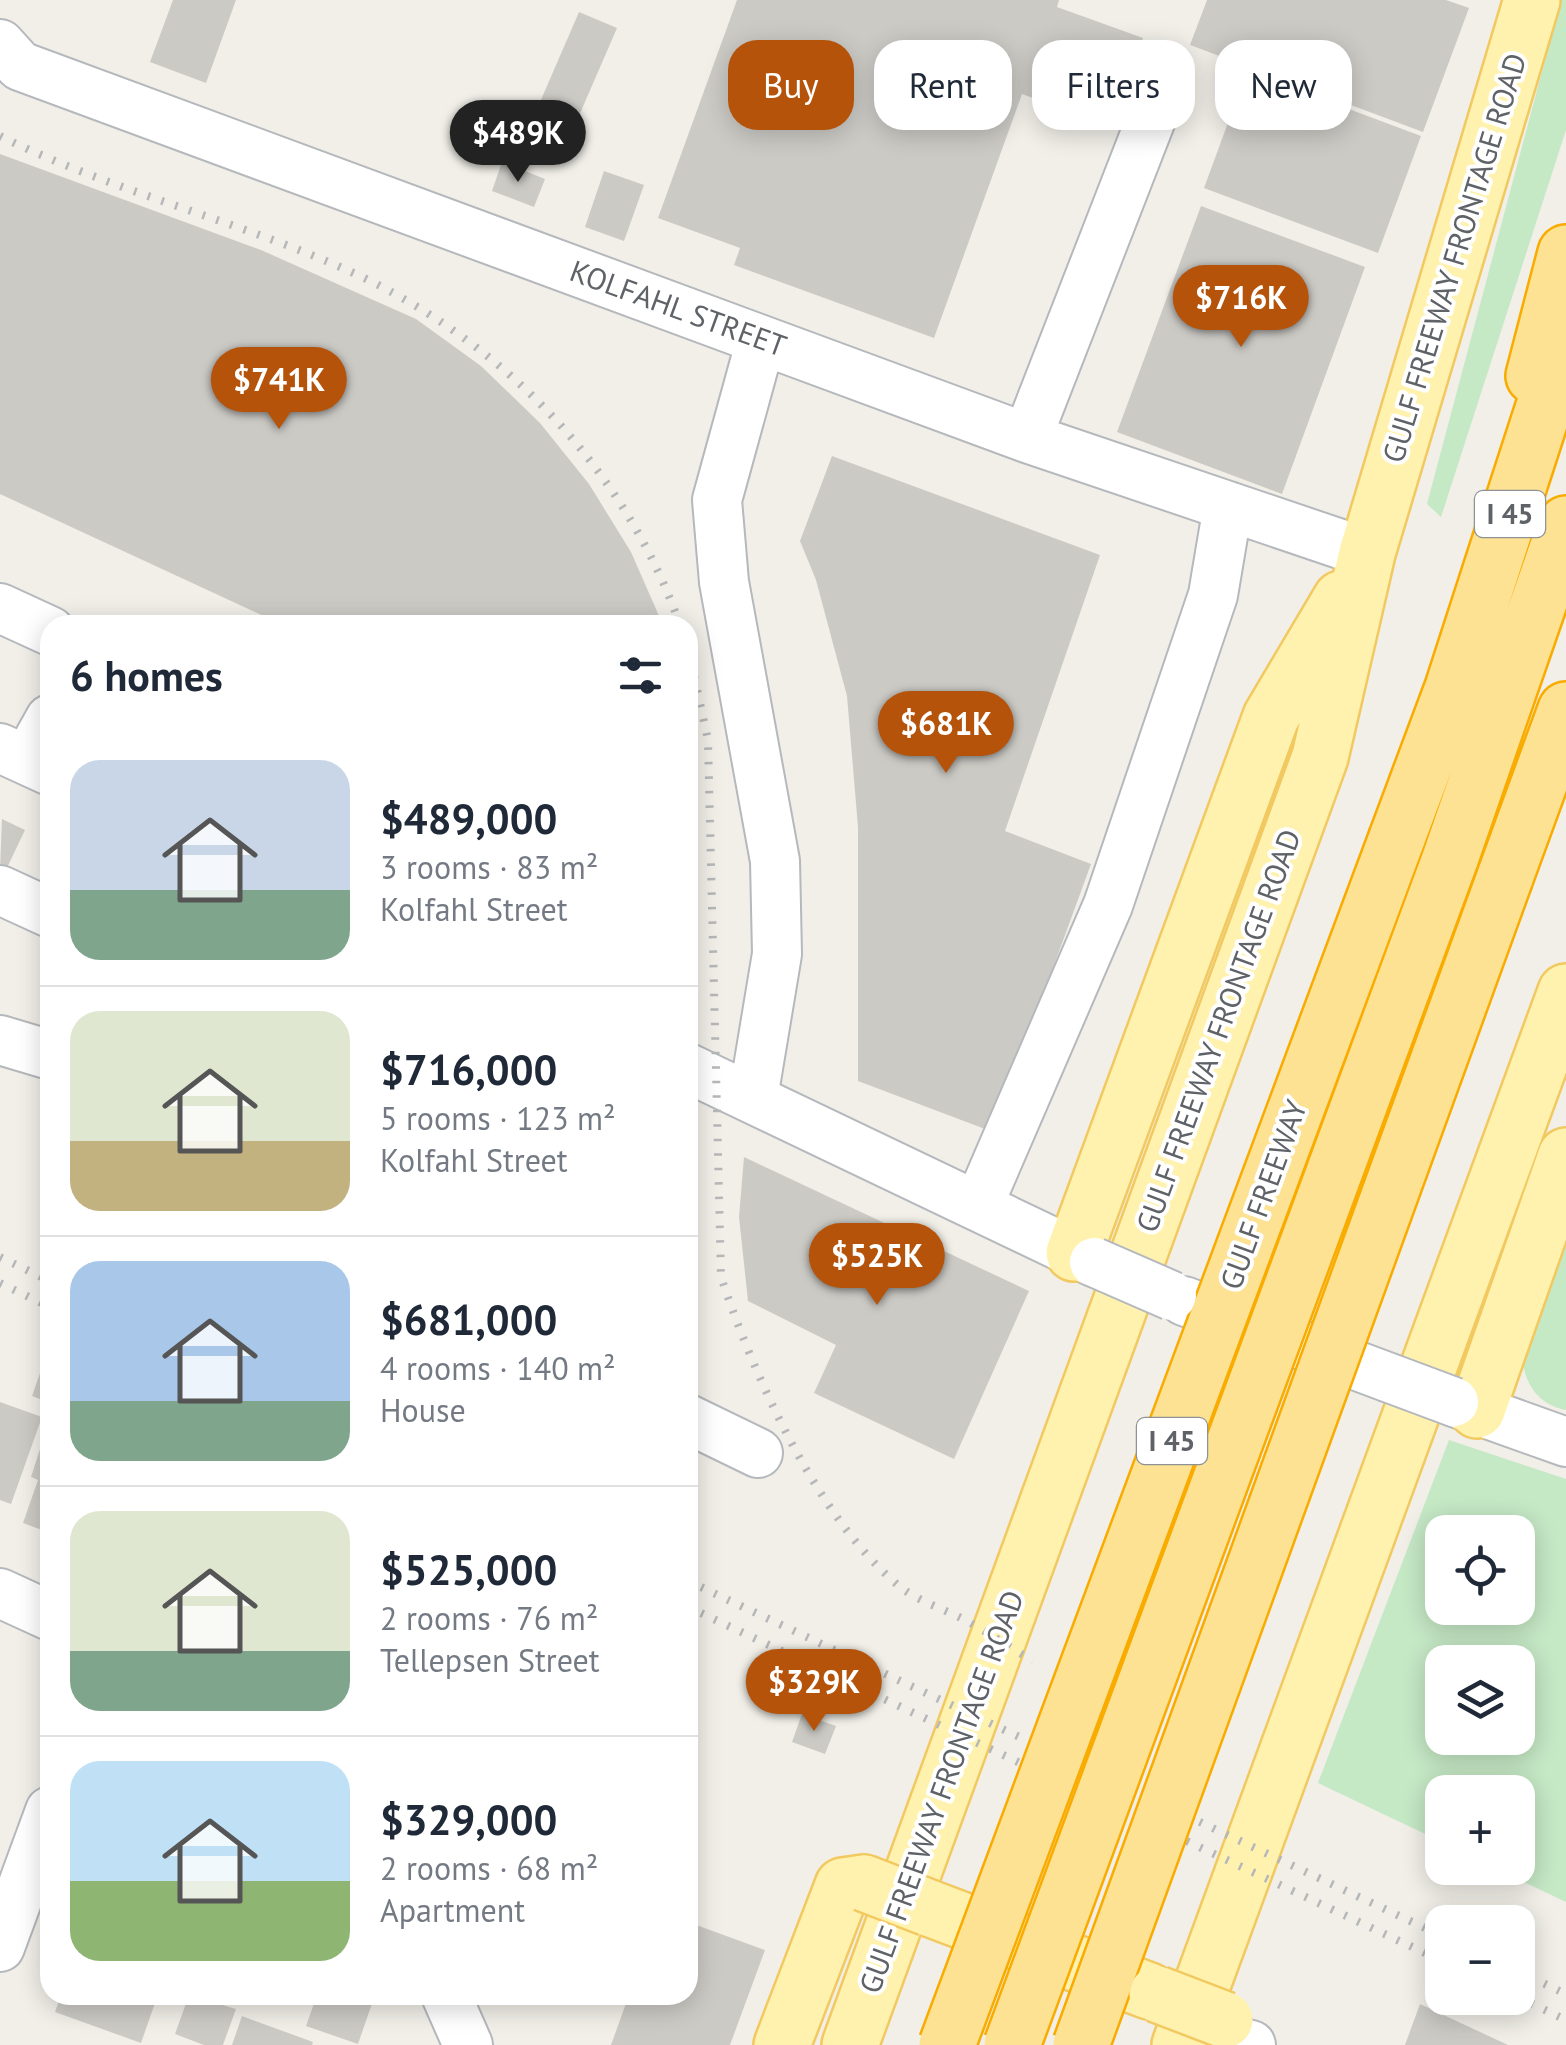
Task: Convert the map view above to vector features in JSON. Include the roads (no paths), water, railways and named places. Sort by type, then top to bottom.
[{"type":"highway","points":[[1454,688],[1566,253]]},
{"type":"highway","name":"GULF FREEWAY","points":[[946,2045],[1454,688],[1566,339]]},
{"type":"highway","name":"GULF FREEWAY","points":[[1012,2045],[1450,859],[1566,524]]},
{"type":"highway","points":[[1081,2045],[1566,710]]},
{"type":"main road","name":"GULF FREEWAY FRONTAGE ROAD","points":[[850,2045],[1320,757],[1367,553],[1532,0]]},
{"type":"main road","points":[[1084,1257],[1271,717],[1367,553]]},
{"type":"main road","points":[[782,2045],[843,1886],[864,1883],[1157,1994],[1223,2039],[1566,992]]},
{"type":"main road","points":[[1466,1406],[1566,1156]]},
{"type":"street","name":"KOLFAHL STREET","points":[[0,44],[20,66],[1027,438],[1367,553]]},
{"type":"street","points":[[1027,438],[1146,130]]},
{"type":"street","points":[[753,1098],[777,954],[775,862],[724,582],[717,500],[761,340]]},
{"type":"street","points":[[978,1206],[1108,905],[1213,595],[1228,506]]},
{"type":"street","points":[[0,608],[40,626]]},
{"type":"street","points":[[16,757],[40,730]]},
{"type":"street","points":[[0,890],[40,908]]},
{"type":"street","points":[[0,1040],[40,1052]]},
{"type":"street","points":[[698,1073],[1172,1296],[1562,1438]]},
{"type":"street","points":[[698,1424],[758,1452]]},
{"type":"street","points":[[0,1594],[40,1612]]},
{"type":"street","points":[[0,1947],[40,1838]]},
{"type":"street","points":[[450,2005],[468,2045]]},
{"type":"railway","points":[[0,136],[84,173],[347,270],[403,298],[455,332],[550,413],[590,461],[626,512],[656,567],[676,615]]},
{"type":"railway","points":[[698,694],[708,740],[721,1277],[770,1400],[815,1484],[841,1523],[899,1586],[1033,1661]]},
{"type":"railway","points":[[0,1257],[40,1276]]},
{"type":"railway","points":[[0,1283],[40,1302]]},
{"type":"railway","points":[[698,1586],[1425,1928]]},
{"type":"railway","points":[[698,1612],[1425,1953]]},
{"type":"railway","points":[[1535,1979],[1566,1994]]},
{"type":"railway","points":[[1535,2005],[1566,2020]]}]
